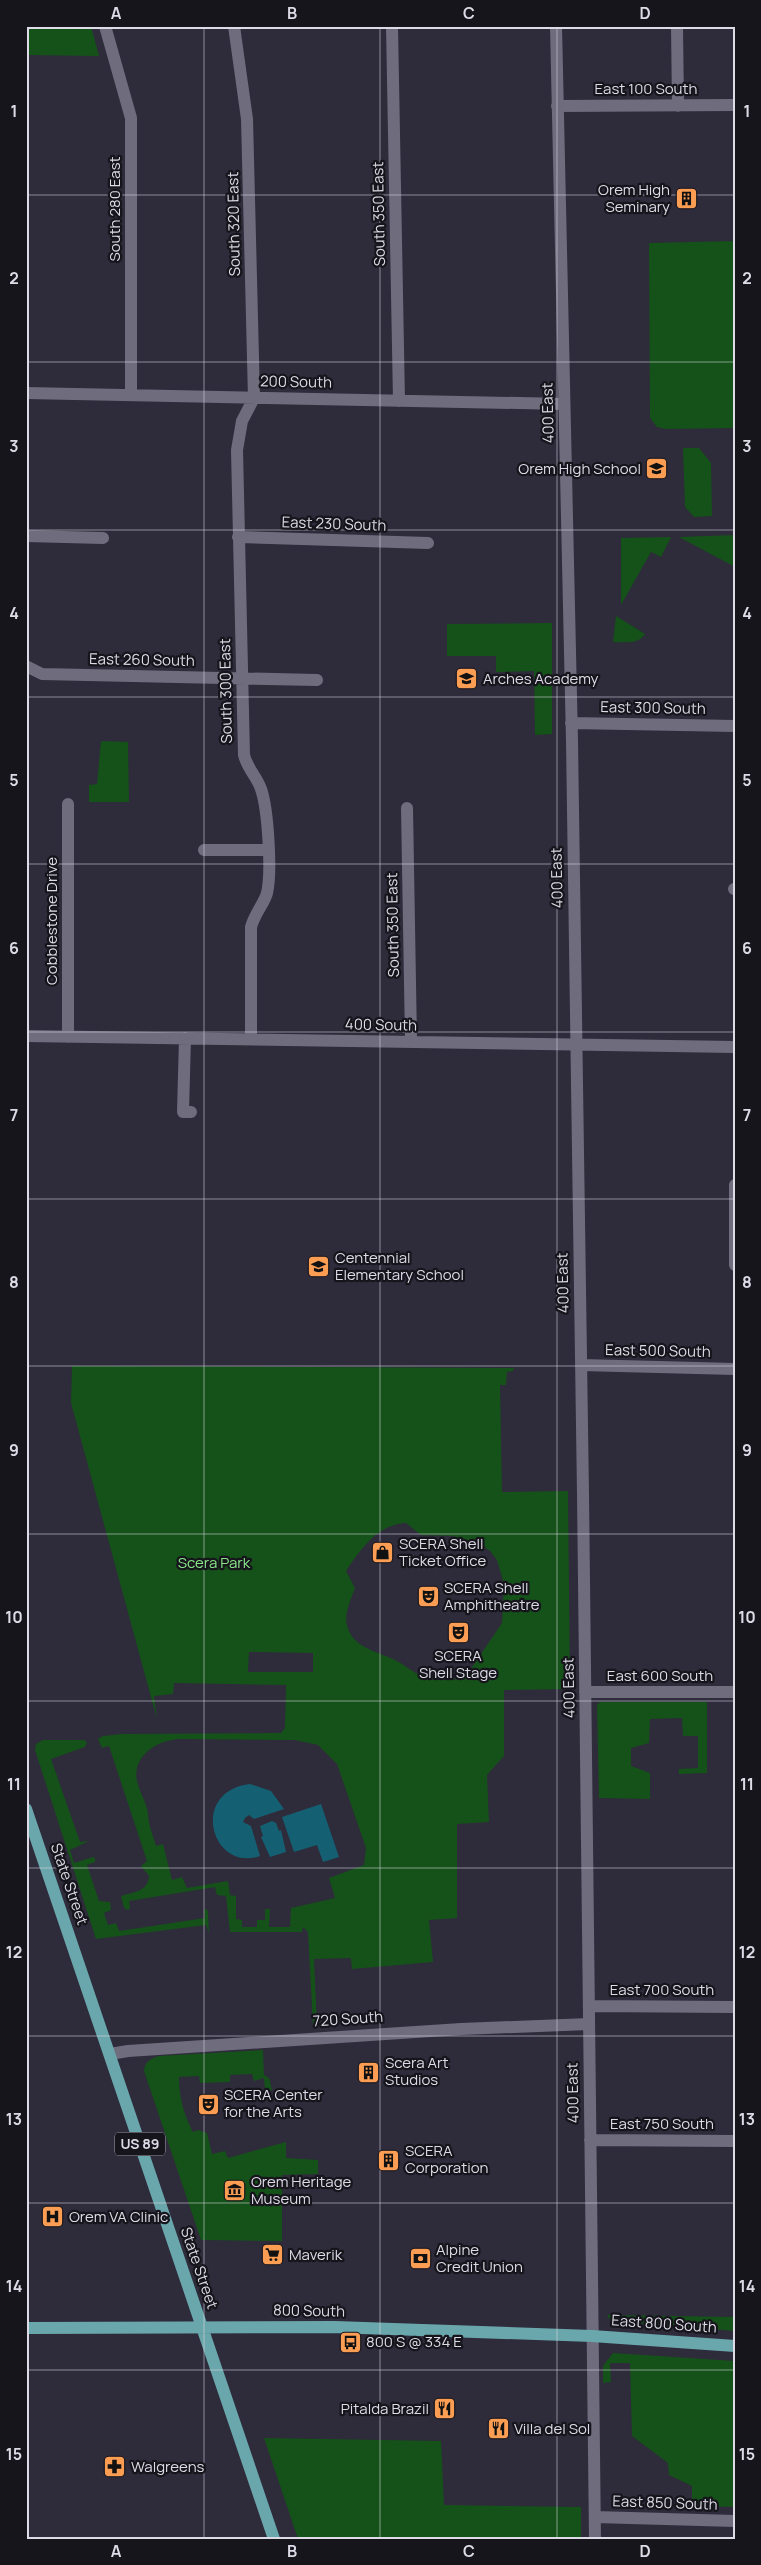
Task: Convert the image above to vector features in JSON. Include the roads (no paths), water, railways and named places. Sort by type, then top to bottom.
[{"type":"main road","name":"State Street","points":[[26,1809],[274,2539]]},
{"type":"main road","name":"800 South","points":[[26,2328],[336,2327],[592,2336]]},
{"type":"main road","name":"East 800 South","points":[[592,2336],[735,2346]]},
{"type":"street","name":"South 280 East","points":[[105,26],[131,118],[131,395]]},
{"type":"street","name":"South 320 East","points":[[234,26],[244,89],[249,143],[254,398]]},
{"type":"street","name":"South 350 East","points":[[392,26],[399,401]]},
{"type":"street","name":"400 East","points":[[556,26],[571,723],[581,1366],[595,2539]]},
{"type":"street","points":[[677,26],[678,106]]},
{"type":"street","name":"East 100 South","points":[[558,106],[735,105]]},
{"type":"street","name":"200 South","points":[[26,393],[564,404]]},
{"type":"street","name":"South 300 East","points":[[251,1039],[251,927],[255,914],[268,891],[268,850],[261,789],[244,755],[238,537],[238,435],[247,407],[254,398]]},
{"type":"street","points":[[26,536],[104,538]]},
{"type":"street","name":"East 230 South","points":[[238,537],[428,543]]},
{"type":"street","name":"East 260 South","points":[[27,667],[42,674],[316,680]]},
{"type":"street","name":"East 300 South","points":[[571,723],[735,726]]},
{"type":"street","name":"Cobblestone Drive","points":[[68,804],[68,1037]]},
{"type":"street","name":"South 350 East","points":[[407,808],[411,1041]]},
{"type":"street","points":[[204,850],[268,850]]},
{"type":"street","name":"400 South","points":[[26,1036],[735,1047]]},
{"type":"street","points":[[185,1038],[183,1112],[191,1112]]},
{"type":"street","points":[[734,1185],[735,1264]]},
{"type":"street","name":"East 500 South","points":[[581,1366],[735,1369]]},
{"type":"street","name":"East 600 South","points":[[585,1692],[735,1692]]},
{"type":"street","name":"East 700 South","points":[[588,2006],[735,2007]]},
{"type":"street","name":"720 South","points":[[110,2054],[128,2051],[344,2036],[589,2024]]},
{"type":"street","name":"East 750 South","points":[[590,2140],[735,2141]]},
{"type":"street","name":"East 850 South","points":[[595,2517],[735,2521]]},
{"type":"water","points":[[250,1784],[271,1791],[284,1809],[254,1819],[249,1815],[245,1818],[243,1822],[251,1826],[260,1856],[243,1858],[229,1853],[219,1843],[214,1829],[213,1814],[219,1801],[231,1790]]},
{"type":"water","points":[[321,1804],[339,1857],[323,1862],[317,1845],[294,1852],[282,1817]]},
{"type":"water","points":[[272,1821],[276,1823],[279,1831],[281,1830],[286,1852],[270,1857],[261,1837],[263,1836],[260,1826]]},
{"type":"place","name":"Orem High Seminary","points":[[686,199]]},
{"type":"place","name":"Orem High School","points":[[657,469]]},
{"type":"place","name":"Arches Academy","points":[[467,679]]},
{"type":"place","name":"Centennial Elementary School","points":[[319,1267]]},
{"type":"place","name":"SCERA Shell Ticket Office","points":[[383,1553]]},
{"type":"place","name":"SCERA Shell Amphitheatre","points":[[428,1597]]},
{"type":"place","name":"SCERA Shell Stage","points":[[458,1633]]},
{"type":"place","name":"Scera Art Studios","points":[[369,2072]]},
{"type":"place","name":"SCERA Center for the Arts","points":[[208,2104]]},
{"type":"place","name":"SCERA Corporation","points":[[389,2160]]},
{"type":"place","name":"Orem Heritage Museum","points":[[235,2191]]},
{"type":"place","name":"Orem VA Clinic","points":[[53,2217]]},
{"type":"place","name":"Maverik","points":[[273,2255]]},
{"type":"place","name":"Alpine Credit Union","points":[[420,2259]]},
{"type":"place","name":"800 S @ 334 E","points":[[350,2342]]},
{"type":"place","name":"Pitalda Brazil","points":[[445,2409]]},
{"type":"place","name":"Villa del Sol","points":[[498,2429]]},
{"type":"place","name":"Walgreens","points":[[115,2467]]},
{"type":"park label","name":"Scera Park","points":[[214,1563]]}]
